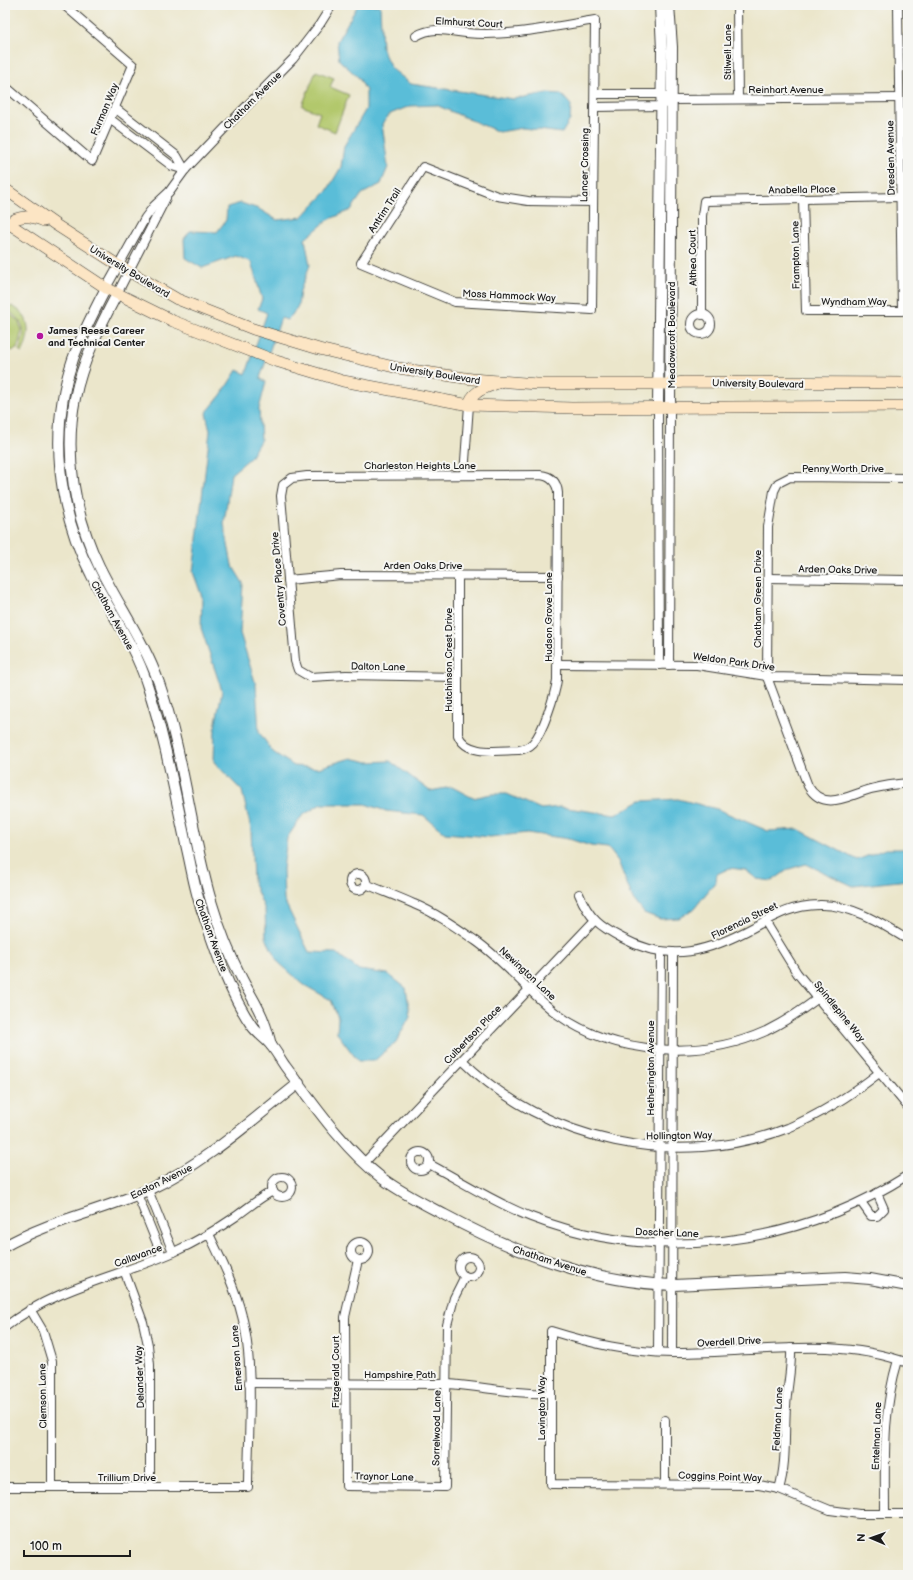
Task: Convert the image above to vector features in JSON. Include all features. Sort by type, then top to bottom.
[{"type":"main road","name":"University Boulevard","points":[[5,189],[56,225],[118,265],[177,299],[253,329],[338,354],[398,368],[446,376],[500,382],[556,384],[670,384],[684,382],[804,384],[908,383]]},
{"type":"main road","points":[[7,223],[17,218],[26,216],[56,225]]},
{"type":"main road","points":[[7,223],[106,288],[173,321],[276,361],[343,382],[469,405],[572,408],[908,406]]},
{"type":"main road","points":[[469,405],[470,398],[474,394],[500,382]]},
{"type":"street","name":"Furman Way","points":[[5,86],[92,160],[133,65],[64,5]]},
{"type":"street","name":"Chatham Avenue","points":[[332,5],[320,24],[293,59],[185,170],[169,192],[145,218],[118,265],[86,328],[72,363],[63,404],[59,450],[65,498],[77,543],[94,581],[134,652],[149,690],[201,910],[230,985],[253,1028],[270,1045],[347,1146],[383,1178],[418,1201],[476,1232],[525,1254],[607,1278],[659,1285],[845,1277],[870,1279],[908,1286]]},
{"type":"street","name":"Meadowcroft Boulevard","points":[[659,664],[658,408],[662,106],[660,5]]},
{"type":"street","name":"Meadowcroft Boulevard","points":[[668,665],[672,100],[672,48],[669,5]]},
{"type":"street","name":"Stilwell Lane","points":[[737,5],[738,99]]},
{"type":"street","name":"Dresden Avenue","points":[[898,5],[902,311]]},
{"type":"street","name":"Elmhurst Court","points":[[416,36],[426,30],[479,34],[505,34],[595,20]]},
{"type":"street","name":"Lancer Crossing","points":[[592,310],[595,20]]},
{"type":"street","points":[[594,107],[662,106],[672,100],[662,94],[595,94]]},
{"type":"street","name":"Reinhart Avenue","points":[[672,100],[900,98]]},
{"type":"street","points":[[115,108],[177,156],[185,170]]},
{"type":"street","points":[[110,119],[172,166],[185,170]]},
{"type":"street","name":"Antrim Trail","points":[[361,263],[423,167],[497,196],[528,200],[593,202]]},
{"type":"street","name":"Chatham Avenue","points":[[169,192],[117,294],[89,357],[78,387],[72,424],[70,450],[74,490],[87,536],[98,565],[138,636],[159,682],[169,717],[199,854],[211,901],[223,939],[264,1020],[270,1045]]},
{"type":"street","name":"Anabella Place","points":[[704,201],[900,197]]},
{"type":"street","name":"Frampton Lane","points":[[804,199],[806,311]]},
{"type":"street","name":"Althea Court","points":[[702,315],[702,216],[704,201]]},
{"type":"street","name":"Moss Hammock Way","points":[[361,263],[455,302],[592,310]]},
{"type":"street","name":"Wyndham Way","points":[[806,311],[902,311]]},
{"type":"street","points":[[464,475],[469,405]]},
{"type":"street","points":[[59,450],[70,450]]},
{"type":"street","name":"Charleston Heights Lane","points":[[285,483],[292,478],[307,476],[464,475],[545,476],[555,483]]},
{"type":"street","name":"Penny Worth Drive","points":[[779,482],[790,477],[908,478]]},
{"type":"street","name":"Chatham Green Drive","points":[[779,482],[774,491],[768,527],[767,677],[808,786],[815,795],[824,800],[836,801],[881,787],[908,783]]},
{"type":"street","name":"Coventry Place Drive","points":[[285,483],[282,488],[281,496],[295,661],[300,672]]},
{"type":"street","name":"Hudson Grove Lane","points":[[463,744],[468,748],[478,750],[520,750],[530,746],[536,739],[552,700],[557,680],[558,664],[558,493],[555,483]]},
{"type":"street","name":"Arden Oaks Drive","points":[[288,580],[341,575],[558,576]]},
{"type":"street","name":"Hutchinson Crest Drive","points":[[458,576],[457,729],[458,735],[463,744]]},
{"type":"street","name":"Arden Oaks Drive","points":[[768,578],[908,580]]},
{"type":"street","name":"Weldon Park Drive","points":[[558,664],[659,664],[706,666],[767,677],[908,680]]},
{"type":"street","name":"Dalton Lane","points":[[300,672],[307,676],[314,677],[346,675],[458,676]]},
{"type":"street","name":"Newington Lane","points":[[366,884],[415,904],[464,934],[495,956],[529,990],[559,1015],[580,1027],[622,1042],[673,1049],[711,1047],[748,1038],[783,1022],[817,999]]},
{"type":"street","name":"Florencia Street","points":[[579,894],[586,911],[595,920],[629,942],[661,951],[673,952],[698,950],[719,944],[765,922],[784,911],[802,906],[835,906],[851,910],[866,916],[908,940]]},
{"type":"street","name":"Culbertson Place","points":[[365,1162],[595,920]]},
{"type":"street","name":"Spindlepine Way","points":[[765,922],[796,974],[908,1107]]},
{"type":"street","name":"Hetherington Avenue","points":[[658,1352],[661,951]]},
{"type":"street","points":[[672,1353],[674,1285],[673,952]]},
{"type":"street","name":"Hollington Way","points":[[462,1060],[497,1090],[539,1116],[587,1134],[639,1145],[660,1147],[729,1143],[754,1138],[787,1128],[814,1116],[842,1100],[879,1073]]},
{"type":"street","name":"Easton Avenue","points":[[5,1246],[41,1229],[148,1190],[196,1164],[299,1083]]},
{"type":"street","name":"Doscher Lane","points":[[429,1164],[477,1192],[531,1217],[564,1228],[600,1236],[659,1244],[706,1243],[768,1234],[820,1219],[861,1202],[908,1175]]},
{"type":"street","points":[[148,1190],[173,1252]]},
{"type":"street","name":"Callavance","points":[[5,1327],[30,1309],[66,1292],[173,1252],[209,1234],[273,1191]]},
{"type":"street","points":[[861,1202],[871,1216],[877,1216],[884,1209],[877,1193]]},
{"type":"street","points":[[137,1194],[162,1256]]},
{"type":"street","name":"Emerson Lane","points":[[209,1234],[231,1280],[243,1318],[249,1383],[248,1487]]},
{"type":"street","name":"Fitzgerald Court","points":[[346,1486],[345,1317],[358,1260]]},
{"type":"street","name":"Delander Way","points":[[124,1270],[143,1322],[148,1345],[150,1365],[150,1487]]},
{"type":"street","name":"Sorrelwood Lane","points":[[446,1487],[447,1325],[452,1305],[464,1276]]},
{"type":"street","name":"Clemson Lane","points":[[30,1309],[43,1331],[52,1361],[52,1487]]},
{"type":"street","name":"Overdell Drive","points":[[551,1331],[601,1346],[658,1352],[672,1353],[791,1348],[836,1348],[862,1351],[908,1363]]},
{"type":"street","name":"Lavington Way","points":[[551,1331],[551,1484]]},
{"type":"street","name":"Feldman Lane","points":[[779,1490],[785,1461],[786,1406],[790,1375],[791,1348]]},
{"type":"street","name":"Entelman Lane","points":[[885,1514],[886,1407],[890,1386],[898,1360]]},
{"type":"street","name":"Hampshire Path","points":[[249,1383],[447,1384],[475,1385],[533,1394],[551,1393]]},
{"type":"street","points":[[665,1420],[665,1484]]},
{"type":"street","name":"Coggins Point Way","points":[[551,1484],[742,1484],[779,1490],[830,1510],[859,1514],[908,1514]]},
{"type":"street","name":"Traynor Lane","points":[[346,1486],[446,1487]]},
{"type":"street","name":"Trillium Drive","points":[[5,1487],[248,1487]]},
{"type":"green space","points":[[316,71],[334,78],[330,87],[349,95],[335,132],[316,124],[320,113],[302,106]]},
{"type":"green space","points":[[11,306],[23,314],[28,326],[27,339],[22,353],[19,351],[23,337],[23,328],[18,320],[8,310]]},
{"type":"green space","points":[[10,314],[18,321],[22,330],[17,349],[11,351],[5,346],[5,327]]},
{"type":"water","points":[[358,5],[380,5],[382,49],[391,68],[411,84],[513,99],[547,93],[561,94],[571,105],[570,120],[562,133],[523,128],[499,132],[436,105],[410,106],[390,114],[382,124],[388,167],[381,184],[362,194],[351,210],[328,220],[305,239],[310,265],[300,291],[298,306],[287,320],[281,318],[260,378],[266,382],[259,409],[261,439],[250,458],[231,474],[224,524],[232,565],[243,583],[240,633],[256,685],[259,732],[273,752],[294,766],[318,768],[351,758],[368,762],[390,761],[430,791],[452,787],[473,798],[491,794],[507,794],[541,809],[560,807],[615,815],[641,801],[678,799],[717,809],[768,831],[798,829],[857,860],[885,849],[908,849],[908,880],[853,886],[806,864],[789,869],[772,881],[757,879],[745,870],[730,868],[717,874],[716,881],[694,909],[679,918],[660,919],[644,913],[633,899],[618,861],[608,848],[591,846],[569,839],[527,833],[490,837],[445,833],[423,815],[386,811],[365,804],[321,804],[302,816],[287,838],[283,869],[284,900],[309,952],[336,953],[359,970],[388,974],[406,988],[410,1016],[396,1042],[374,1061],[358,1061],[337,1033],[338,1018],[331,1000],[304,985],[278,962],[266,938],[265,910],[253,882],[251,829],[242,791],[214,762],[215,727],[222,691],[201,628],[202,597],[193,572],[210,431],[206,413],[221,395],[237,370],[246,374],[267,313],[258,309],[262,299],[251,262],[236,256],[202,268],[185,258],[184,239],[190,231],[217,232],[226,220],[227,207],[241,203],[259,209],[277,220],[302,217],[327,191],[341,167],[344,146],[366,109],[366,91],[359,78],[339,60],[337,41]]},
{"type":"place","name":"James Reese Career and Technical Center","points":[[40,336]]}]
